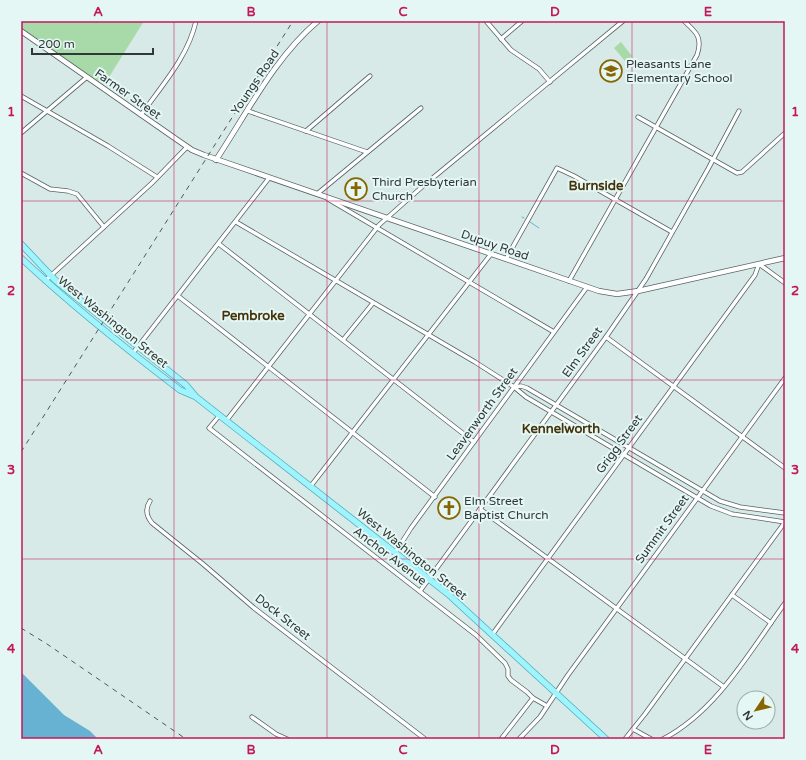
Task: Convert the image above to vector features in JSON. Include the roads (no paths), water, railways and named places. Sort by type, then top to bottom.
[{"type":"main road","name":"West Washington Street","points":[[21,244],[51,276],[138,348],[186,385],[196,397],[219,416],[448,594],[606,739]]},
{"type":"main road","name":"West Washington Street","points":[[21,260],[133,354],[180,390],[196,397]]},
{"type":"street","points":[[141,114],[183,55],[191,39],[196,21]]},
{"type":"street","name":"Youngs Road","points":[[216,160],[284,55],[318,21]]},
{"type":"street","points":[[486,21],[514,52],[539,69],[550,82]]},
{"type":"street","points":[[501,39],[522,21]]},
{"type":"street","points":[[226,421],[376,228],[386,218],[623,21]]},
{"type":"street","points":[[569,281],[694,62],[700,42],[697,34],[684,21]]},
{"type":"street","name":"Farmer Street","points":[[21,31],[187,147],[206,156]]},
{"type":"street","points":[[306,131],[370,76]]},
{"type":"street","points":[[21,133],[87,77]]},
{"type":"street","points":[[21,96],[157,177]]},
{"type":"street","points":[[317,194],[421,108]]},
{"type":"street","name":"Elm Street","points":[[420,591],[638,291],[713,160],[739,110]]},
{"type":"street","points":[[248,111],[367,152]]},
{"type":"street","points":[[638,117],[738,173],[742,172],[785,133]]},
{"type":"street","points":[[45,281],[157,177],[187,147]]},
{"type":"street","name":"Dupuy Road","points":[[206,156],[607,293],[617,294],[638,291],[785,258]]},
{"type":"street","points":[[506,259],[557,168],[574,176],[672,232]]},
{"type":"street","points":[[21,172],[50,189],[68,190],[77,194],[104,227]]},
{"type":"street","points":[[133,354],[270,178]]},
{"type":"street","points":[[326,198],[554,332]]},
{"type":"street","points":[[236,222],[475,362],[550,412],[717,509],[732,514],[785,522],[686,659],[625,739]]},
{"type":"street","points":[[219,244],[474,442]]},
{"type":"street","points":[[310,487],[491,254]]},
{"type":"street","points":[[759,264],[785,283]]},
{"type":"street","name":"Grigg Street","points":[[492,635],[755,275],[759,264]]},
{"type":"street","name":"Leavenworth Street","points":[[395,553],[434,496],[587,287]]},
{"type":"street","points":[[178,296],[434,496]]},
{"type":"street","points":[[343,340],[373,303]]},
{"type":"street","points":[[606,337],[785,468]]},
{"type":"street","name":"Summit Street","points":[[519,739],[533,725],[547,706],[785,378]]},
{"type":"street","points":[[514,387],[521,386],[527,388],[556,404],[720,501],[734,505],[785,513]]},
{"type":"street","name":"Anchor Avenue","points":[[219,416],[209,428],[420,591],[487,645],[507,665],[508,676],[511,680],[533,698],[547,706]]},
{"type":"street","name":"Dock Street","points":[[150,501],[146,512],[152,523],[254,608],[425,739]]},
{"type":"street","points":[[480,509],[724,687]]},
{"type":"street","points":[[732,595],[771,623]]},
{"type":"street","points":[[663,739],[690,721],[710,703],[724,687],[785,603]]},
{"type":"street","points":[[501,739],[533,698]]},
{"type":"street","points":[[252,717],[276,734],[287,739]]},
{"type":"street","points":[[633,729],[652,739]]},
{"type":"water","points":[[21,672],[64,715],[90,731],[98,739],[21,739]]},
{"type":"waterway","points":[[530,222],[539,228]]},
{"type":"railway","points":[[21,452],[293,21]]},
{"type":"railway","points":[[21,628],[47,644],[186,739]]},
{"type":"place","name":"Pleasants Lane Elementary School","points":[[611,71]]},
{"type":"place","name":"Third Presbyterian Church","points":[[356,189]]},
{"type":"place","name":"Elm Street Baptist Church","points":[[449,508]]},
{"type":"district","name":"Burnside","points":[[596,186]]},
{"type":"district","name":"Pembroke","points":[[253,316]]},
{"type":"district","name":"Kennelworth","points":[[561,429]]}]
